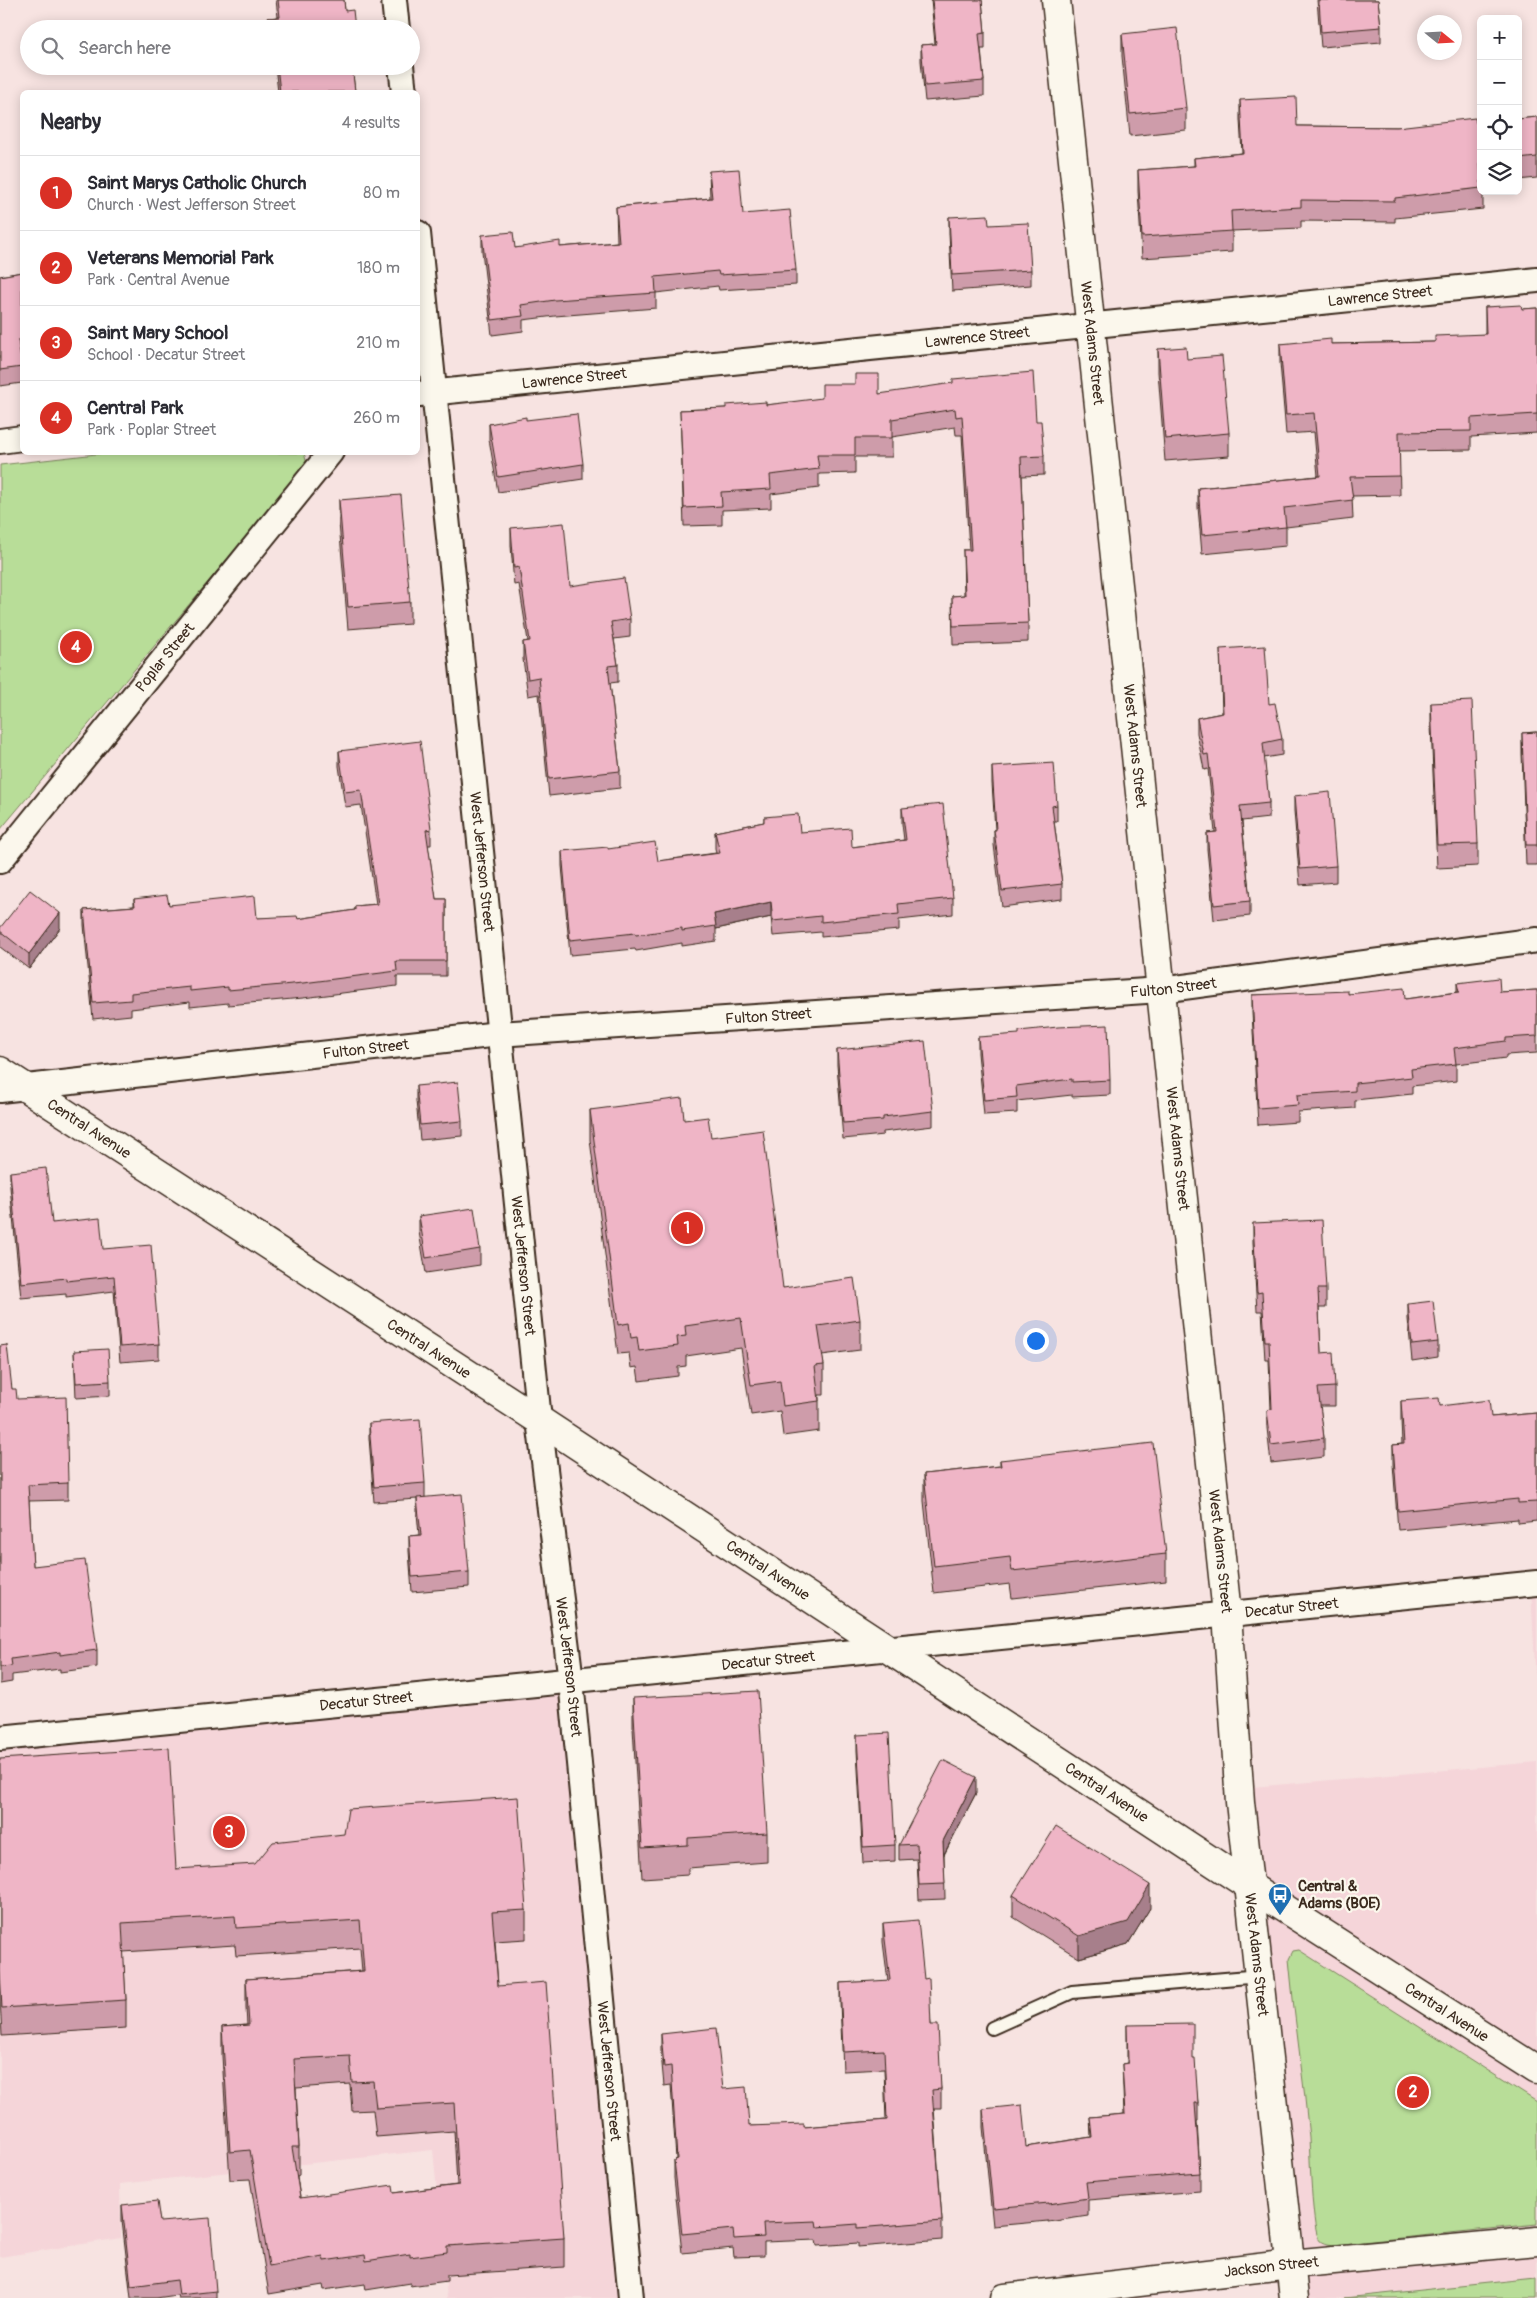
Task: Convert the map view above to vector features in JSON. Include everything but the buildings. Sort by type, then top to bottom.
[{"type":"street","points":[[394,0],[396,20]]},
{"type":"street","name":"West Adams Street","points":[[1056,0],[1227,1614],[1240,1802],[1251,1887],[1294,2298]]},
{"type":"street","points":[[402,75],[404,90]]},
{"type":"street","name":"West Jefferson Street","points":[[420,279],[425,393],[499,1034],[539,1420],[571,1681],[631,2298]]},
{"type":"street","name":"Lawrence Street","points":[[425,393],[1537,280]]},
{"type":"street","points":[[0,441],[20,438]]},
{"type":"street","name":"Poplar Street","points":[[0,861],[329,455]]},
{"type":"street","name":"Fulton Street","points":[[13,1089],[499,1034],[1160,990],[1537,940]]},
{"type":"street","name":"Central Avenue","points":[[0,1071],[13,1089],[539,1420],[885,1649],[1537,2070]]},
{"type":"street","name":"Decatur Street","points":[[0,1738],[1537,1583]]},
{"type":"street","name":"Jackson Street","points":[[1005,2298],[1291,2264],[1537,2241]]},
{"type":"lane","points":[[992,2028],[1072,1992],[1260,1976]]},
{"type":"shaded area","points":[[1530,1571],[1537,1571],[1537,1703]]},
{"type":"shaded area","points":[[561,1690],[621,2298],[447,2298],[433,2150],[120,2184],[121,2238],[0,2257],[0,1747]]},
{"type":"shaded area","points":[[1537,1762],[1537,2298],[1303,2298],[1252,1787]]},
{"type":"green space","points":[[88,455],[305,455],[307,464],[0,830],[0,465]]},
{"type":"green space","points":[[1299,1950],[1537,2102],[1537,2224],[1340,2244],[1329,2244],[1320,2240],[1314,2219],[1307,2116],[1289,1959],[1293,1951]]},
{"type":"green space","points":[[1537,2278],[1537,2298],[1344,2298]]},
{"type":"place","name":"Central Park","points":[[76,647]]},
{"type":"place","name":"Saint Marys Catholic Church","points":[[687,1228]]},
{"type":"place","name":"Saint Mary School","points":[[229,1832]]},
{"type":"place","name":"Central & Adams (BOE)","points":[[1280,1916]]},
{"type":"place","name":"Veterans Memorial Park","points":[[1413,2092]]}]
